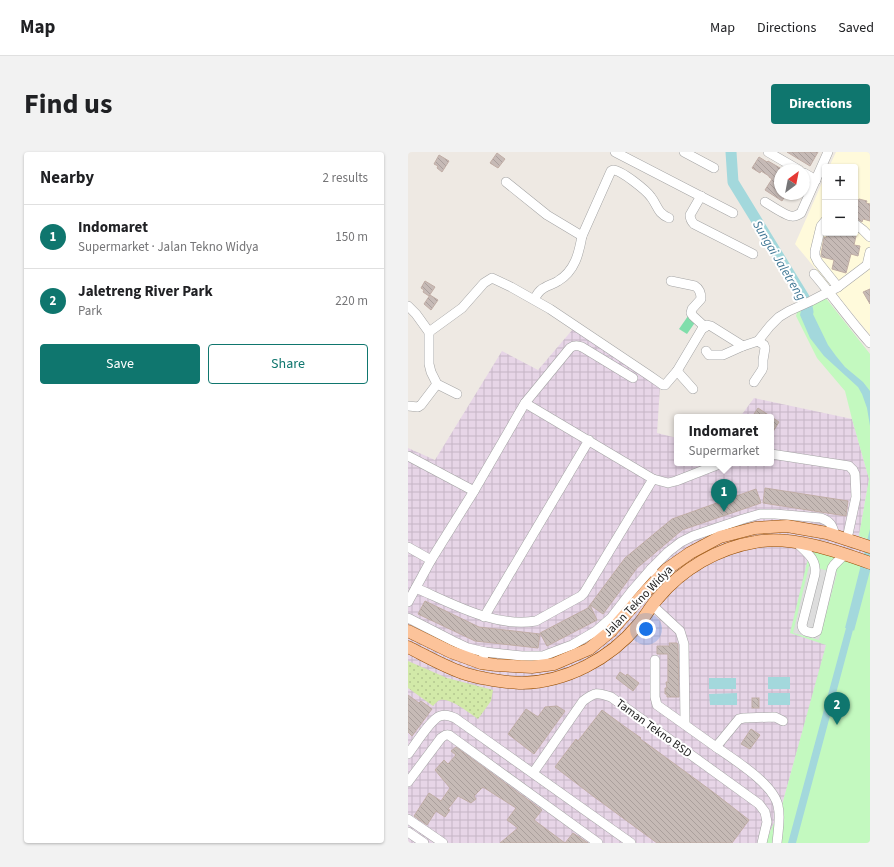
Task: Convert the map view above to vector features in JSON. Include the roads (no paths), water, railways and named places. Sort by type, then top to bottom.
[{"type":"main road","name":"Jalan Tekno Widya","points":[[408,631],[451,652],[483,657],[496,665],[532,666],[554,664],[589,649],[611,631],[654,574],[667,569],[690,553],[720,537],[755,528],[787,526],[835,535],[870,547]]},
{"type":"main road","name":"Jalan Tekno Widya","points":[[408,647],[442,665],[463,673],[487,679],[521,683],[552,679],[572,673],[590,665],[615,648],[637,626],[658,597],[676,578],[699,563],[724,550],[756,542],[782,540],[821,547],[870,563]]},
{"type":"street","points":[[617,152],[733,213]]},
{"type":"street","points":[[684,152],[714,168]]},
{"type":"street","points":[[768,152],[789,164]]},
{"type":"street","points":[[765,202],[788,216],[792,217],[801,213],[828,152]]},
{"type":"street","points":[[534,300],[540,291],[566,275],[575,263],[579,253],[582,236],[611,171],[619,171],[646,191],[652,198],[660,213],[669,218]]},
{"type":"street","points":[[810,176],[816,180]]},
{"type":"street","points":[[506,182],[547,215],[582,236]]},
{"type":"street","points":[[701,196],[690,215],[691,221],[694,224],[754,254]]},
{"type":"street","points":[[822,225],[815,256],[818,262],[838,286]]},
{"type":"street","points":[[858,226],[870,237]]},
{"type":"street","points":[[706,352],[709,355],[723,356],[743,346],[758,341],[779,317],[802,305],[812,304],[869,266],[870,252]]},
{"type":"street","points":[[814,274],[870,343]]},
{"type":"street","points":[[429,332],[462,308],[484,283],[492,278],[511,286],[550,309],[663,385],[666,384],[677,371],[702,329],[707,325],[743,346]]},
{"type":"street","points":[[671,281],[696,286],[699,288],[701,299],[692,309],[691,313],[705,327]]},
{"type":"street","points":[[408,306],[429,332],[429,364],[437,384],[457,394]]},
{"type":"street","points":[[754,382],[763,367],[765,348],[764,345],[758,341]]},
{"type":"street","points":[[408,602],[431,560],[474,491],[525,403],[570,348],[577,345],[582,347],[633,378]]},
{"type":"street","points":[[677,371],[693,389]]},
{"type":"street","points":[[408,406],[418,407],[421,405],[437,384]]},
{"type":"street","points":[[525,403],[653,479],[668,483],[714,466]]},
{"type":"street","points":[[484,617],[589,440]]},
{"type":"street","points":[[774,454],[849,466],[853,470],[855,474],[856,497],[852,541]]},
{"type":"street","points":[[408,456],[474,491]]},
{"type":"street","points":[[416,588],[484,617],[501,621],[536,621],[584,593],[653,479]]},
{"type":"street","points":[[798,543],[812,558],[816,568],[802,625],[804,631],[808,632],[814,633],[817,631],[832,568],[837,561],[848,555]]},
{"type":"street","points":[[408,547],[431,560]]},
{"type":"street","points":[[652,605],[680,631],[684,644],[685,724]]},
{"type":"street","points":[[408,618],[483,657]]},
{"type":"street","points":[[655,660],[655,697],[657,705],[716,746],[759,778],[767,786],[778,804],[779,814],[777,843]]},
{"type":"street","name":"Taman Tekno BSD","points":[[533,773],[583,701],[592,694],[601,693],[611,697],[759,804],[765,812],[767,822],[762,843]]},
{"type":"street","points":[[409,749],[433,720],[440,716],[446,715],[455,718],[631,843]]},
{"type":"street","points":[[716,746],[740,719],[774,717],[783,721]]},
{"type":"street","points":[[408,782],[441,738],[446,734],[598,843]]},
{"type":"street","points":[[408,819],[443,843]]},
{"type":"street","points":[[408,832],[424,843]]},
{"type":"water","points":[[809,300],[812,312],[828,345],[845,367],[863,382],[870,391],[870,426],[867,408],[858,387],[824,356],[810,338],[800,315],[803,302]]},
{"type":"water","points":[[870,529],[870,571],[796,843],[788,843],[846,628]]},
{"type":"water","points":[[768,677],[790,677],[790,689],[768,689]]},
{"type":"water","points":[[709,678],[736,678],[736,689],[709,689]]},
{"type":"water","points":[[737,693],[737,705],[710,705],[709,694]]},
{"type":"water","points":[[768,693],[790,693],[790,705],[768,705]]},
{"type":"waterway","name":"Sungai Jaletreng","points":[[731,152],[733,182],[806,301],[808,312]]},
{"type":"place","name":"Indomaret","points":[[724,512]]},
{"type":"place","name":"Jaletreng River Park","points":[[837,725]]}]
